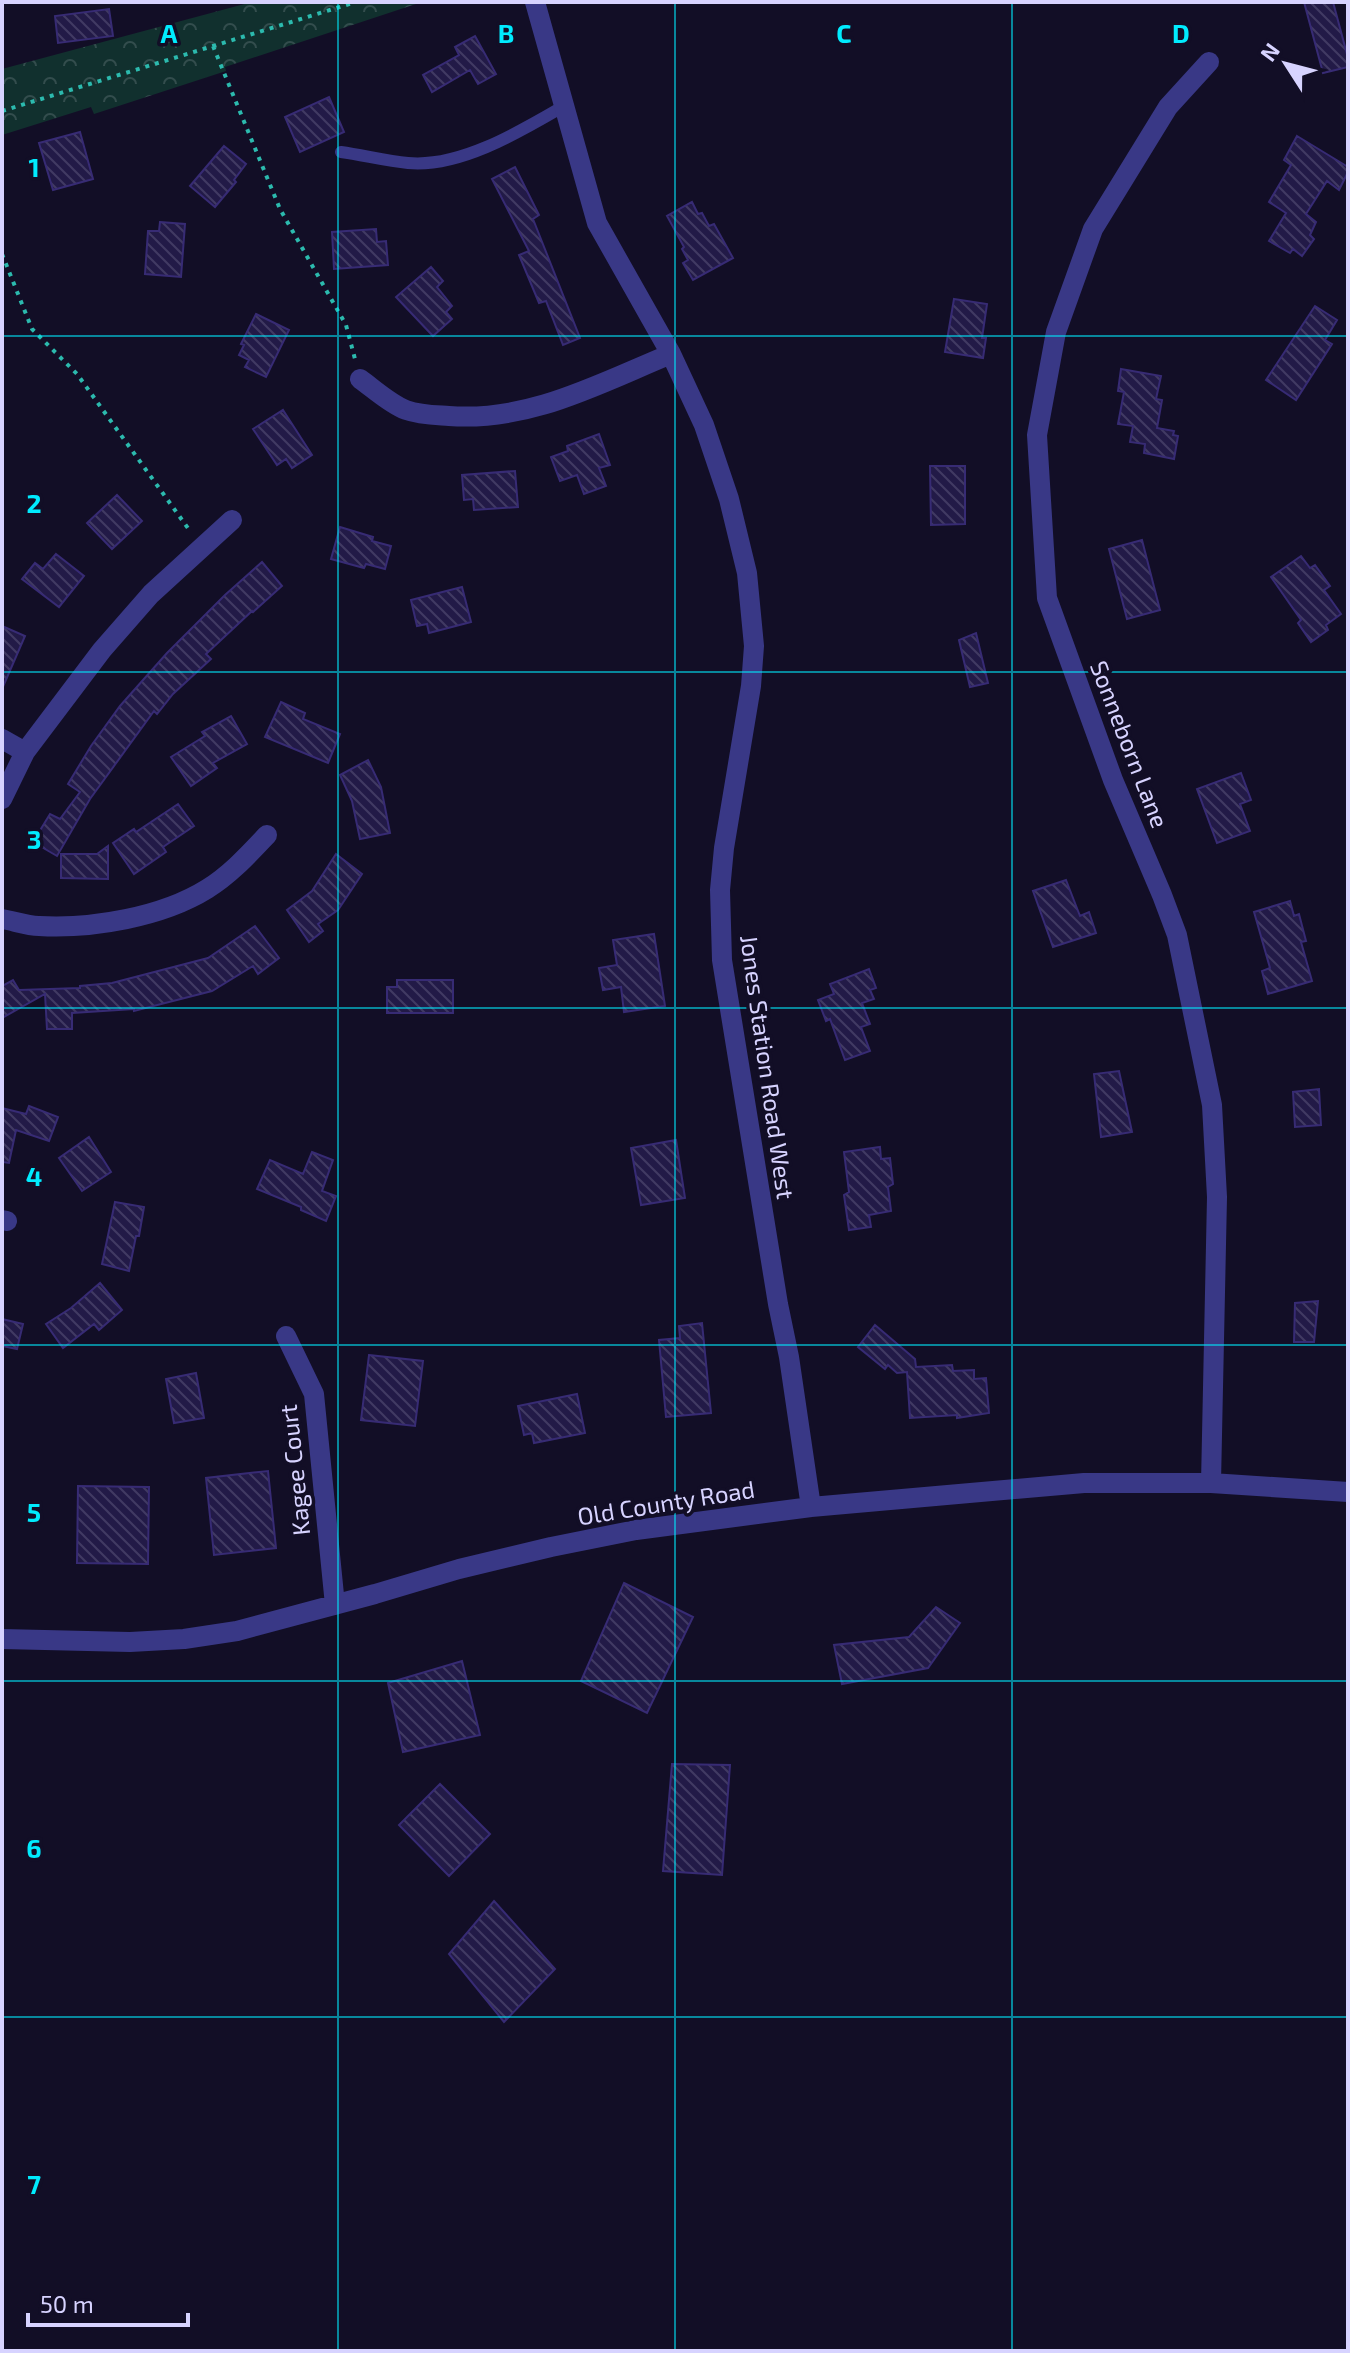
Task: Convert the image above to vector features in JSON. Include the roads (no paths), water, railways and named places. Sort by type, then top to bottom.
[{"type":"street","name":"Jones Station Road West","points":[[535,2],[597,223],[671,354],[704,425],[729,499],[747,573],[754,646],[751,686],[724,848],[720,890],[722,960],[811,1507]]},
{"type":"street","name":"Sonneborn Lane","points":[[1209,62],[1168,107],[1093,229],[1056,332],[1037,435],[1047,598],[1113,780],[1177,935],[1212,1105],[1217,1197],[1211,1483]]},
{"type":"street","points":[[360,379],[404,409],[425,414],[462,417],[516,413],[587,391],[671,354]]},
{"type":"street","points":[[2,799],[25,752],[102,650],[151,594],[232,520]]},
{"type":"street","points":[[2,739],[25,752]]},
{"type":"street","points":[[2,919],[36,926],[75,925],[144,916],[177,905],[209,888],[267,835]]},
{"type":"street","name":"Kagee Court","points":[[286,1336],[314,1394],[335,1605]]},
{"type":"street","name":"Old County Road","points":[[2,1639],[130,1642],[184,1639],[237,1631],[459,1569],[551,1547],[636,1530],[811,1507],[1084,1483],[1211,1483],[1348,1492]]},
{"type":"lane","points":[[341,152],[411,164],[442,161],[503,140],[564,106]]}]
